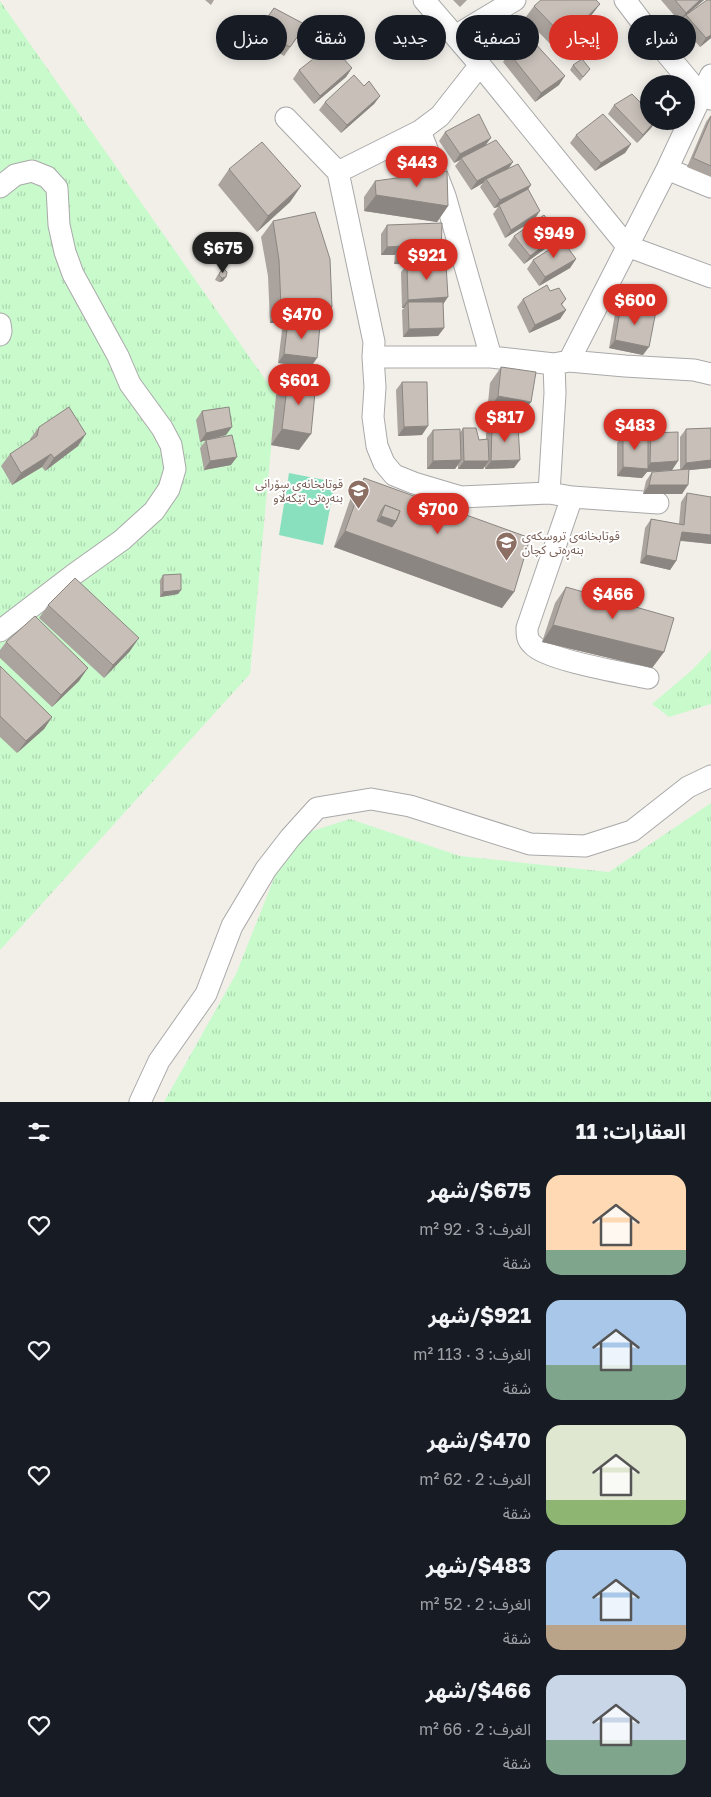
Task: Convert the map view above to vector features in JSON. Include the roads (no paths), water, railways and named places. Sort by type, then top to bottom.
[{"type":"street","points":[[424,0],[480,65],[627,246],[711,277]]},
{"type":"street","points":[[455,36],[514,0]]},
{"type":"street","points":[[624,0],[656,41],[706,97]]},
{"type":"street","points":[[338,172],[420,131],[440,116],[480,65]]},
{"type":"street","points":[[549,493],[554,393],[561,362],[627,246],[706,97],[711,75]]},
{"type":"street","points":[[286,118],[338,172],[374,342],[375,387],[373,417],[376,446],[384,463],[394,475],[461,497],[549,493],[658,503]]},
{"type":"street","points":[[420,131],[445,196],[491,357]]},
{"type":"street","points":[[667,169],[711,187]]},
{"type":"street","points":[[0,187],[15,175],[32,170],[47,177],[57,188],[59,225],[65,252],[73,274],[118,356],[130,384],[162,428],[171,445],[176,469],[169,489],[154,511],[122,540],[73,574],[0,631]]},
{"type":"street","points":[[0,324],[0,335]]},
{"type":"street","points":[[373,357],[491,357],[694,370],[711,374]]},
{"type":"street","points":[[572,496],[526,628],[527,637],[533,646],[553,657],[648,678]]},
{"type":"street","points":[[140,1102],[159,1061],[206,994],[232,926],[266,869],[290,838],[318,808],[371,799],[410,806],[530,844],[584,846],[632,831],[688,787],[711,776]]},
{"type":"place","name":"قوتابخانەی سۆرانی بنەڕەتی تێکەڵاو","points":[[359,509]]},
{"type":"place","name":"قوتابخانەی تروسکەی بنەڕەتی کچان","points":[[506,561]]}]
